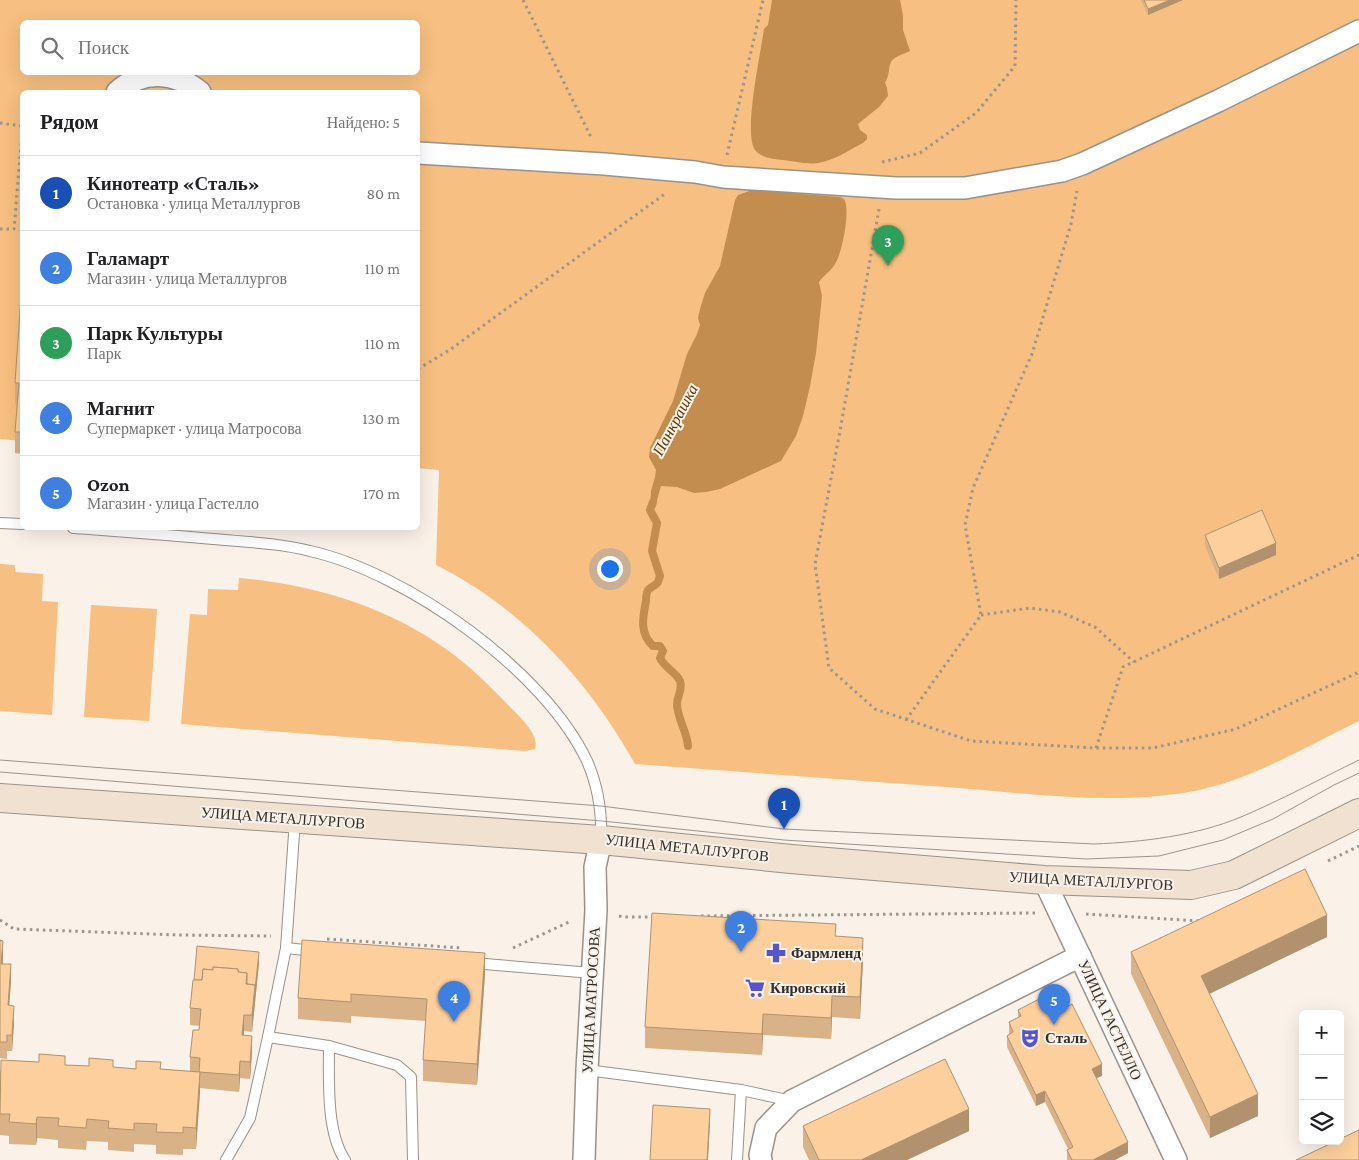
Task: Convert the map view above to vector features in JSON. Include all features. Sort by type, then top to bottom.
[{"type":"main road","name":"УЛИЦА МЕТАЛЛУРГОВ","points":[[0,798],[601,840],[1044,880],[1191,885],[1234,875],[1359,814]]},
{"type":"street","points":[[420,153],[604,164],[722,176],[883,187],[965,188],[1062,171],[1082,164],[1218,101],[1359,31]]},
{"type":"street","points":[[120,90],[144,76],[164,75],[183,80],[197,90]]},
{"type":"street","name":"УЛИЦА МАТРОСОВА","points":[[584,1160],[596,910],[595,867],[601,840]]},
{"type":"street","name":"УЛИЦА ГАСТЕЛЛО","points":[[1044,880],[1176,1160]]},
{"type":"street","points":[[761,1160],[760,1155],[766,1128],[792,1100],[1080,956]]},
{"type":"lane","points":[[0,523],[20,524]]},
{"type":"lane","points":[[97,530],[268,544],[311,551],[369,570],[396,583],[475,636],[526,680],[549,703],[576,740],[594,780],[600,806],[601,840]]},
{"type":"lane","points":[[226,1160],[250,1118],[268,1037],[286,948],[296,819]]},
{"type":"lane","points":[[286,948],[324,951]]},
{"type":"lane","points":[[459,962],[592,973]]},
{"type":"lane","points":[[268,1037],[329,1046],[397,1065],[411,1077],[413,1160]]},
{"type":"lane","points":[[329,1046],[329,1084],[335,1141],[345,1160]]},
{"type":"lane","points":[[587,1070],[741,1090],[792,1100]]},
{"type":"lane","points":[[737,1160],[741,1090]]},
{"type":"path","points":[[523,0],[604,164]]},
{"type":"path","points":[[722,176],[763,0]]},
{"type":"path","points":[[874,164],[920,153],[976,113],[1015,66],[1016,0]]},
{"type":"path","points":[[0,123],[20,126]]},
{"type":"path","points":[[0,229],[14,229],[20,157]]},
{"type":"path","points":[[906,720],[981,615],[965,525],[974,488],[1032,354],[1071,224],[1082,164]]},
{"type":"path","points":[[420,368],[451,349],[695,172]]},
{"type":"path","points":[[883,187],[815,564],[829,668],[874,709],[971,741],[1096,748],[1153,748],[1236,729],[1359,672]]},
{"type":"path","points":[[1096,748],[1123,667],[1359,555]]},
{"type":"path","points":[[981,615],[1030,608],[1060,612],[1095,627],[1134,662]]},
{"type":"path","points":[[1323,863],[1359,846]]},
{"type":"path","points":[[506,952],[596,910],[625,917],[663,917]]},
{"type":"path","points":[[692,916],[1060,913],[1199,921],[1208,917]]},
{"type":"path","points":[[0,920],[14,929],[179,935],[286,936],[467,949]]},
{"type":"shaded area","points":[[0,0],[1359,0],[1359,721],[1276,763],[1233,780],[1189,792],[1132,798],[1103,798],[635,764],[617,733],[596,704],[550,649],[496,602],[467,582],[436,565],[439,470],[420,468],[420,90],[20,90],[20,441],[0,439]]},
{"type":"shaded area","points":[[0,564],[15,565],[15,572],[43,574],[42,601],[58,602],[52,715],[0,711]]},
{"type":"shaded area","points":[[239,578],[266,581],[321,592],[373,609],[423,634],[463,662],[519,716],[535,738],[535,749],[525,751],[181,724],[190,614],[207,615],[208,589],[238,590]]},
{"type":"shaded area","points":[[91,605],[157,609],[149,721],[84,717]]},
{"type":"water","points":[[772,0],[900,0],[903,30],[910,51],[892,60],[885,82],[888,96],[879,107],[858,124],[860,130],[867,135],[867,139],[841,155],[824,162],[800,163],[768,158],[755,150],[752,141],[751,127],[754,92],[764,29],[768,25]]},
{"type":"water","points":[[752,190],[840,197],[844,199],[846,204],[845,232],[838,259],[819,282],[822,296],[816,353],[803,416],[796,436],[781,461],[720,489],[706,492],[694,493],[677,487],[661,486],[655,507],[650,510],[651,491],[656,470],[649,457],[650,448],[673,401],[687,354],[697,334],[700,325],[698,318],[700,309],[705,293],[720,266],[735,200],[738,195]]},
{"type":"building","points":[[1144,0],[1170,0],[1148,9]]},
{"type":"building","points":[[20,312],[20,432],[15,432],[19,383],[15,383]]},
{"type":"building","points":[[1262,510],[1276,543],[1219,568],[1205,535]]},
{"type":"building","points":[[1305,869],[1327,915],[1201,976],[1258,1094],[1210,1117],[1131,952]]},
{"type":"building","name":"Кировский","points":[[652,913],[836,924],[835,936],[863,938],[860,997],[832,996],[831,1018],[763,1014],[762,1034],[645,1027]]},
{"type":"building","points":[[0,940],[3,941],[1,964],[11,964],[8,1005],[14,1006],[12,1035],[7,1035],[7,1042],[0,1042]]},
{"type":"building","points":[[302,940],[485,953],[477,1064],[423,1060],[427,999],[351,994],[351,1002],[298,998]]},
{"type":"building","points":[[197,946],[259,952],[255,990],[255,985],[247,984],[247,973],[238,972],[238,969],[213,967],[213,970],[203,969],[202,980],[194,980]]},
{"type":"building","points":[[213,967],[238,969],[238,972],[247,973],[246,984],[255,985],[252,1015],[244,1015],[242,1035],[252,1036],[250,1062],[240,1061],[239,1075],[199,1072],[200,1058],[190,1057],[193,1030],[199,1030],[201,1009],[190,1008],[193,980],[202,980],[203,969],[213,970]]},
{"type":"building","points":[[1045,996],[1049,1003],[1062,996],[1067,1007],[1072,1004],[1102,1064],[1092,1069],[1128,1142],[1093,1160],[1072,1160],[1067,1150],[1073,1147],[1045,1091],[1036,1095],[1007,1036],[1013,1032],[1009,1022],[1021,1016],[1018,1010]]},
{"type":"building","points":[[39,1054],[65,1056],[65,1065],[89,1066],[89,1058],[113,1060],[113,1067],[136,1069],[136,1061],[161,1062],[160,1069],[200,1072],[196,1128],[183,1127],[183,1133],[156,1132],[157,1124],[134,1123],[134,1130],[108,1128],[109,1121],[87,1119],[86,1128],[58,1126],[59,1118],[37,1117],[36,1124],[9,1122],[10,1114],[0,1114],[1,1060],[39,1062]]},
{"type":"building","points":[[945,1059],[969,1109],[861,1160],[819,1160],[803,1126]]},
{"type":"building","points":[[653,1105],[710,1109],[707,1160],[650,1160]]},
{"type":"building","points":[[1359,1130],[1359,1160],[1296,1160],[1328,1145],[1344,1145],[1344,1137]]},
{"type":"waterway","name":"Панкрашка","points":[[653,502],[650,510],[657,523],[652,551],[660,576],[658,582],[647,593],[643,625],[649,641],[653,646],[660,646],[663,651],[660,658],[680,681],[681,687],[677,709],[688,746]]},
{"type":"tram line","points":[[0,760],[601,806],[784,829],[1094,844],[1169,837],[1223,824],[1271,804],[1359,760]]},
{"type":"tram line","points":[[0,772],[602,821],[784,840],[1086,859],[1159,856],[1223,840],[1273,819],[1359,773]]},
{"type":"place","name":"Парк Культуры","points":[[888,266]]},
{"type":"place","name":"Кинотеатр «Сталь»","points":[[784,829]]},
{"type":"place","name":"Галамарт","points":[[741,952]]},
{"type":"place","name":"Фармленд","points":[[776,953]]},
{"type":"place","name":"Кировский","points":[[755,988]]},
{"type":"place","name":"Магнит","points":[[454,1022]]},
{"type":"place","name":"Ozon","points":[[1054,1025]]},
{"type":"place","name":"Сталь","points":[[1030,1038]]}]
